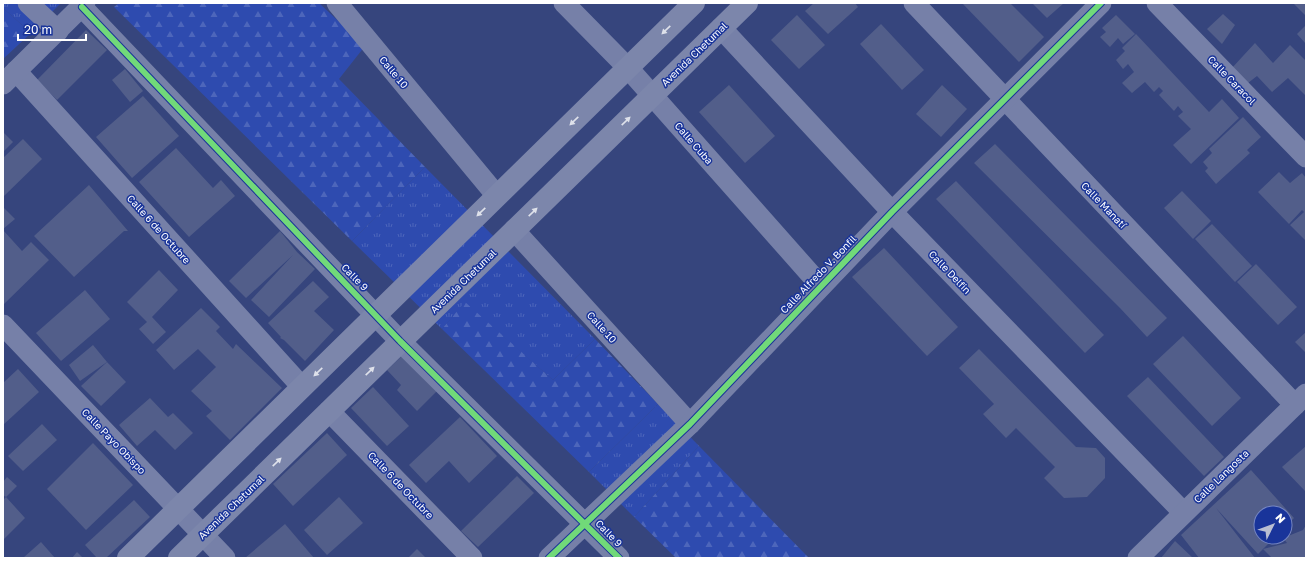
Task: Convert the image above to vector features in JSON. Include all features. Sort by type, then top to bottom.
[{"type":"main road","points":[[128,558],[694,3]]},
{"type":"main road","name":"Avenida Chetumal","points":[[178,558],[747,3]]},
{"type":"street","points":[[28,3],[58,31]]},
{"type":"street","name":"Calle 10","points":[[337,3],[497,196]]},
{"type":"street","name":"Calle Cuba","points":[[564,3],[628,68],[821,286]]},
{"type":"street","name":"Calle Manatí","points":[[914,3],[1003,99],[1300,400]]},
{"type":"street","name":"Calle Alfredo V. Bonfil","points":[[550,558],[690,424],[892,212],[1003,99],[1101,3]]},
{"type":"street","name":"Calle Caracol","points":[[1157,3],[1306,157]]},
{"type":"street","points":[[9,78],[84,5]]},
{"type":"street","name":"Calle 9","points":[[84,5],[400,341],[619,558]]},
{"type":"street","name":"Calle Delfin","points":[[721,28],[892,212],[1183,512]]},
{"type":"street","name":"Calle 6 de Octubre","points":[[9,78],[302,387]]},
{"type":"street","name":"Calle 10","points":[[514,230],[690,424]]},
{"type":"street","name":"Calle Payo Obispo","points":[[3,325],[225,558]]},
{"type":"street","name":"Calle Langosta","points":[[1138,558],[1183,512],[1300,400]]},
{"type":"street","name":"Calle 6 de Octubre","points":[[329,411],[472,558]]},
{"type":"green space","points":[[3,3],[61,3],[31,33],[3,8]]},
{"type":"green space","points":[[119,3],[319,3],[365,46],[339,79],[425,167],[352,241],[114,7]]},
{"type":"green space","points":[[3,8],[31,33],[3,59]]},
{"type":"green space","points":[[425,167],[595,339],[553,380],[465,303],[442,329],[352,241]]},
{"type":"green space","points":[[465,302],[553,380],[595,339],[658,404],[589,472],[442,329]]},
{"type":"green space","points":[[658,404],[699,446],[634,517],[589,472]]},
{"type":"green space","points":[[699,446],[809,558],[676,558],[634,517]]},
{"type":"building","points":[[814,3],[855,3],[858,7],[828,34],[805,11]]},
{"type":"building","points":[[962,3],[1010,3],[1044,37],[1019,62]]},
{"type":"building","points":[[1032,3],[1064,3],[1047,18]]},
{"type":"building","points":[[1293,3],[1306,3],[1306,16]]},
{"type":"building","points":[[1223,14],[1235,25],[1222,44],[1207,29]]},
{"type":"building","points":[[797,15],[825,45],[799,69],[771,40]]},
{"type":"building","points":[[1116,15],[1135,34],[1123,44],[1118,38],[1110,47],[1100,37],[1106,32],[1102,28]]},
{"type":"building","points":[[881,24],[924,70],[902,90],[860,44]]},
{"type":"building","points":[[1306,25],[1306,44],[1297,34]]},
{"type":"building","points":[[86,30],[107,50],[57,100],[37,80]]},
{"type":"building","points":[[1136,34],[1209,112],[1222,99],[1239,118],[1191,164],[1173,145],[1191,129],[1178,116],[1183,112],[1178,106],[1174,111],[1159,95],[1163,91],[1159,87],[1154,92],[1145,82],[1132,93],[1122,83],[1134,72],[1128,64],[1123,69],[1116,60],[1125,51],[1122,48]]},
{"type":"building","points":[[1255,43],[1273,63],[1290,45],[1306,61],[1306,96],[1288,78],[1272,92],[1257,76],[1248,83],[1231,69]]},
{"type":"building","points":[[125,69],[143,91],[130,102],[112,80]]},
{"type":"building","points":[[729,85],[775,136],[745,163],[699,112]]},
{"type":"building","points":[[942,85],[967,109],[941,137],[916,114]]},
{"type":"building","points":[[143,96],[179,136],[132,178],[96,137]]},
{"type":"building","points":[[1243,117],[1261,137],[1247,150],[1250,153],[1216,184],[1205,171],[1208,168],[1203,162],[1212,153],[1209,149]]},
{"type":"building","points":[[3,132],[13,142],[3,152]]},
{"type":"building","points":[[23,139],[42,159],[3,197],[3,158]]},
{"type":"building","points":[[995,144],[1167,318],[1147,337],[1120,308],[974,163]]},
{"type":"building","points":[[176,148],[213,188],[221,180],[235,196],[189,237],[139,182]]},
{"type":"building","points":[[1279,172],[1290,183],[1302,173],[1306,178],[1306,241],[1290,225],[1304,212],[1302,210],[1289,224],[1258,192]]},
{"type":"building","points":[[956,181],[1104,335],[1085,353],[936,199]]},
{"type":"building","points":[[89,185],[128,231],[124,231],[74,277],[34,236]]},
{"type":"building","points":[[1182,191],[1211,221],[1193,239],[1164,208]]},
{"type":"building","points":[[3,207],[15,219],[3,229]]},
{"type":"building","points":[[1212,224],[1252,266],[1235,282],[1195,239]]},
{"type":"building","points":[[3,230],[22,251],[31,242],[49,260],[4,304]]},
{"type":"building","points":[[280,231],[297,252],[315,269],[269,317],[251,300],[293,255],[246,298],[229,281]]},
{"type":"building","points":[[884,248],[958,327],[927,356],[852,277]]},
{"type":"building","points":[[1256,264],[1297,307],[1278,325],[1237,282]]},
{"type":"building","points":[[159,270],[178,290],[152,317],[166,332],[153,344],[139,329],[147,322],[127,302]]},
{"type":"building","points":[[313,281],[329,297],[314,311],[334,330],[305,361],[284,340],[280,338],[281,337],[268,323]]},
{"type":"building","points":[[85,290],[110,319],[61,361],[36,333]]},
{"type":"building","points":[[201,308],[220,327],[216,331],[233,349],[236,344],[282,388],[230,440],[206,416],[212,411],[191,391],[216,367],[198,349],[174,370],[156,350]]},
{"type":"building","points":[[1306,332],[1306,353],[1295,342]]},
{"type":"building","points":[[1183,336],[1241,398],[1212,426],[1153,364]]},
{"type":"building","points":[[93,345],[107,362],[80,381],[69,365]]},
{"type":"building","points":[[979,349],[1076,447],[1096,448],[1105,458],[1105,478],[1087,497],[1064,498],[1044,478],[1055,467],[1016,428],[1006,438],[983,414],[994,404],[959,368]]},
{"type":"building","points":[[404,354],[438,390],[417,411],[397,390],[401,385],[387,370]]},
{"type":"building","points":[[107,362],[126,382],[101,406],[81,386]]},
{"type":"building","points":[[18,369],[39,392],[3,425],[3,383]]},
{"type":"building","points":[[1148,377],[1224,457],[1204,476],[1127,396]]},
{"type":"building","points":[[373,387],[409,426],[387,446],[351,408]]},
{"type":"building","points":[[150,398],[168,417],[173,413],[193,433],[175,450],[155,430],[137,446],[119,425]]},
{"type":"building","points":[[460,417],[497,456],[469,483],[449,461],[426,483],[409,465]]},
{"type":"building","points":[[42,424],[57,440],[23,471],[8,456]]},
{"type":"building","points":[[327,433],[347,455],[293,506],[273,484]]},
{"type":"building","points":[[93,443],[133,485],[86,530],[47,489]]},
{"type":"building","points":[[1306,446],[1306,492],[1282,467]]},
{"type":"building","points":[[1251,470],[1282,505],[1253,505],[1253,545],[1267,545],[1258,554],[1216,508],[1255,558],[1199,558],[1181,535]]},
{"type":"building","points":[[517,476],[534,493],[478,547],[461,531]]},
{"type":"building","points":[[7,477],[17,486],[6,497],[3,495],[3,482]]},
{"type":"building","points":[[6,497],[25,518],[3,540],[3,500]]},
{"type":"building","points":[[339,497],[363,523],[327,555],[304,530]]},
{"type":"building","points":[[134,500],[150,517],[106,558],[97,558],[85,545]]},
{"type":"building","points":[[285,524],[314,558],[245,558]]},
{"type":"building","points":[[1306,525],[1306,558],[1272,558],[1263,549],[1279,545],[1293,545],[1293,534],[1303,530]]},
{"type":"building","points":[[1175,541],[1193,558],[1161,558]]},
{"type":"building","points":[[41,542],[55,558],[23,558]]},
{"type":"building","points":[[417,549],[426,558],[408,558]]},
{"type":"building","points":[[77,552],[83,558],[72,558]]},
{"type":"cycle path","points":[[549,558],[690,424],[892,212],[1101,3]]},
{"type":"cycle path","points":[[82,7],[400,341],[619,558]]}]
